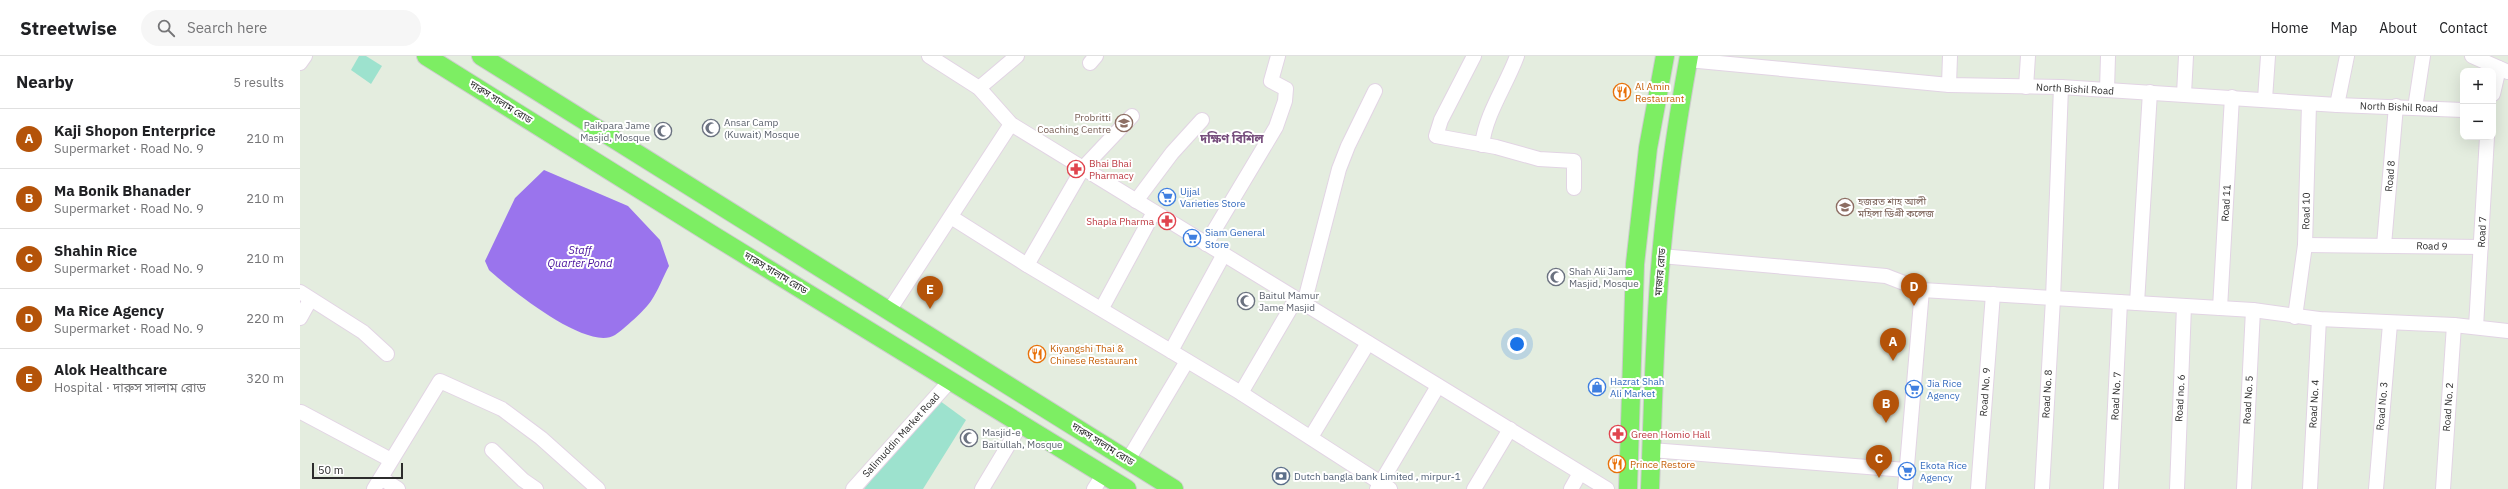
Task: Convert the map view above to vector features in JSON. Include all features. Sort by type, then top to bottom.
[{"type":"main road","name":"দারুস সালাম রোড","points":[[426,56],[1021,424],[1110,484]]},
{"type":"main road","name":"দারুস সালাম রোড","points":[[481,56],[1174,489]]},
{"type":"main road","points":[[1628,489],[1635,264],[1648,148],[1664,57],[1689,58]]},
{"type":"main road","name":"মাজার রোড","points":[[1650,489],[1656,325],[1661,256],[1673,150],[1689,58]]},
{"type":"main road","points":[[1648,148],[1673,150]]},
{"type":"main road","points":[[1110,484],[1122,456]]},
{"type":"street","points":[[300,63],[305,56]]},
{"type":"street","points":[[929,56],[979,88],[1011,124],[1607,489]]},
{"type":"street","points":[[979,88],[1016,56]]},
{"type":"street","points":[[1206,244],[1276,127],[1285,101],[1286,88],[1271,81],[1278,56]]},
{"type":"street","points":[[1474,56],[1441,120],[1436,136],[1482,145],[1539,159],[1574,161],[1574,188]]},
{"type":"street","points":[[1482,145],[1485,124],[1509,79],[1517,56]]},
{"type":"street","points":[[1949,85],[1950,56]]},
{"type":"street","points":[[2026,87],[2028,56]]},
{"type":"street","points":[[2107,90],[2108,56]]},
{"type":"street","points":[[2184,94],[2186,56]]},
{"type":"street","points":[[2265,99],[2268,56]]},
{"type":"street","points":[[2337,105],[2347,56]]},
{"type":"street","points":[[2415,108],[2423,56]]},
{"type":"street","points":[[2472,56],[2504,70],[2496,87]]},
{"type":"street","name":"North Bishil Road","points":[[1689,58],[1949,85],[2061,87],[2265,99],[2309,104],[2396,106],[2460,110]]},
{"type":"street","name":"Road No. 8","points":[[2042,489],[2053,299],[2061,87]]},
{"type":"street","points":[[1241,393],[1300,301],[1339,169],[1375,91]]},
{"type":"street","points":[[2137,303],[2150,92]]},
{"type":"street","name":"Road 11","points":[[2220,308],[2232,97]]},
{"type":"street","name":"Road 10","points":[[2295,317],[2305,245],[2309,104]]},
{"type":"street","name":"Road 8","points":[[2384,245],[2396,106]]},
{"type":"street","points":[[1027,266],[1082,168],[1132,116]]},
{"type":"street","points":[[1136,201],[1172,152],[1202,120]]},
{"type":"street","points":[[889,311],[1011,124]]},
{"type":"street","name":"Road 7","points":[[2476,327],[2487,140]]},
{"type":"street","points":[[1102,308],[1154,212]]},
{"type":"street","points":[[951,217],[1027,266],[1102,308],[1241,393],[1311,437],[1382,487],[1438,386]]},
{"type":"street","name":"Road 9","points":[[2305,245],[2481,247]]},
{"type":"street","points":[[1171,351],[1224,254]]},
{"type":"street","points":[[1661,256],[1886,276],[1922,290],[2253,310],[2295,317],[2319,319],[2390,324],[2454,325],[2508,331]]},
{"type":"street","points":[[1905,489],[1922,290]]},
{"type":"street","name":"Road No. 9","points":[[1978,489],[1993,294]]},
{"type":"street","points":[[300,318],[305,296],[363,332],[387,354]]},
{"type":"street","name":"Road No. 7","points":[[2111,489],[2120,302]]},
{"type":"street","name":"Road no. 6","points":[[2177,489],[2184,306]]},
{"type":"street","name":"Road No. 5","points":[[2244,489],[2253,310]]},
{"type":"street","name":"Road No. 4","points":[[2310,489],[2319,319]]},
{"type":"street","name":"Road No. 3","points":[[2376,489],[2390,324]]},
{"type":"street","name":"Road No. 2","points":[[2443,489],[2454,325]]},
{"type":"street","points":[[1311,437],[1368,342]]},
{"type":"street","points":[[1122,456],[1187,361]]},
{"type":"street","points":[[398,489],[377,484],[440,381],[502,409],[541,438],[598,489]]},
{"type":"street","name":"Salimuddin Market Road","points":[[853,489],[950,381]]},
{"type":"street","points":[[301,412],[391,460]]},
{"type":"street","points":[[982,489],[1021,424]]},
{"type":"street","points":[[1474,489],[1510,429]]},
{"type":"street","points":[[492,450],[523,480],[536,489]]},
{"type":"street","points":[[1651,450],[1906,470]]},
{"type":"street","points":[[1571,489],[1580,473]]},
{"type":"shaded area","points":[[359,56],[366,56],[382,66],[371,84],[351,70]]},
{"type":"shaded area","points":[[936,398],[966,420],[923,489],[864,489]]},
{"type":"water","name":"Staff Quarter Pond","points":[[544,170],[628,206],[660,240],[669,266],[656,293],[648,305],[615,335],[602,338],[586,335],[568,327],[549,316],[514,291],[489,270],[485,261],[515,198]]},
{"type":"place","name":"Al Amin Restaurant","points":[[1622,92]]},
{"type":"place","name":"Probritti Coaching Centre","points":[[1124,123]]},
{"type":"place","name":"Ansar Camp (Kuwait) Mosque","points":[[711,128]]},
{"type":"place","name":"Paikpara Jame Masjid, Mosque","points":[[663,131]]},
{"type":"place","name":"Bhai Bhai Pharmacy","points":[[1076,169]]},
{"type":"place","name":"Ujjal Varieties Store","points":[[1167,197]]},
{"type":"place","name":"হজরত শাহ আলী মহিলা ডিগ্রী কলেজ","points":[[1845,207]]},
{"type":"place","name":"Shapla Pharma","points":[[1167,221]]},
{"type":"place","name":"Siam General Store","points":[[1192,238]]},
{"type":"place","name":"Shah Ali Jame Masjid, Mosque","points":[[1556,277]]},
{"type":"place","name":"Baitul Mamur Jame Masjid","points":[[1246,301]]},
{"type":"place","name":"Ma Rice Agency","points":[[1914,306]]},
{"type":"place","name":"Alok Healthcare","points":[[930,309]]},
{"type":"place","name":"Kiyangshi Thai & Chinese Restaurant","points":[[1037,354]]},
{"type":"place","name":"Kaji Shopon Enterprice","points":[[1893,361]]},
{"type":"place","name":"Hazrat Shah Ali Market","points":[[1597,387]]},
{"type":"place","name":"Jia Rice Agency","points":[[1914,389]]},
{"type":"place","name":"Ma Bonik Bhanader","points":[[1886,423]]},
{"type":"place","name":"Green Homio Hall","points":[[1618,434]]},
{"type":"place","name":"Masjid-e Baitullah, Mosque","points":[[969,438]]},
{"type":"place","name":"Prince Restore","points":[[1617,464]]},
{"type":"place","name":"Ekota Rice Agency","points":[[1907,471]]},
{"type":"place","name":"Dutch bangla bank Limited , mirpur-1","points":[[1281,476]]},
{"type":"place","name":"Shahin Rice","points":[[1879,478]]},
{"type":"district","name":"দক্ষিণ বিশিল","points":[[1232,138]]}]
